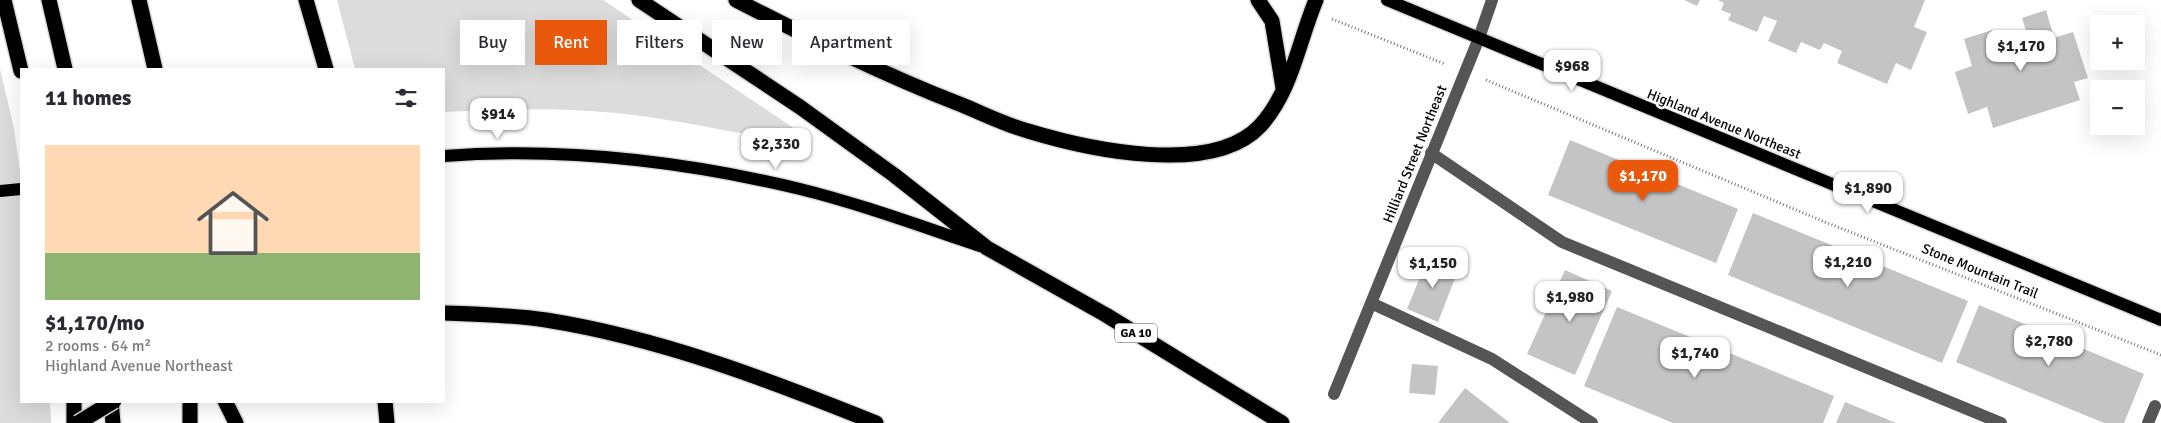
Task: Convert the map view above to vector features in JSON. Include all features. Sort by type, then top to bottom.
[{"type":"highway","points":[[4,0],[20,68]]},
{"type":"highway","points":[[49,0],[65,68]]},
{"type":"highway","points":[[139,0],[155,68]]},
{"type":"highway","points":[[306,0],[326,68]]},
{"type":"highway","points":[[639,0],[800,107],[894,175],[987,248]]},
{"type":"highway","points":[[736,0],[897,80],[1027,131],[1081,145],[1175,156],[1209,154],[1235,144],[1259,127],[1284,92],[1316,0]]},
{"type":"highway","points":[[1258,0],[1272,22],[1284,92]]},
{"type":"highway","name":"GA 10","points":[[987,248],[1106,315],[1282,423]]},
{"type":"highway","points":[[445,313],[546,320],[683,352],[775,383],[876,423]]},
{"type":"highway","points":[[74,403],[76,423],[109,403]]},
{"type":"highway","points":[[112,403],[113,423]]},
{"type":"highway","points":[[190,403],[190,423]]},
{"type":"highway","points":[[226,403],[236,423]]},
{"type":"highway","points":[[384,403],[387,423]]},
{"type":"main road","name":"Highland Avenue Northeast","points":[[1387,0],[2161,320]]},
{"type":"main road","points":[[445,156],[553,154],[634,159],[687,166],[801,189],[842,200],[987,248]]},
{"type":"main road","points":[[0,191],[20,190]]},
{"type":"street","name":"Hilliard Street Northeast","points":[[1334,394],[1479,38],[1492,0]]},
{"type":"street","points":[[1432,153],[1562,242],[2001,423]]},
{"type":"street","points":[[1371,303],[1492,359],[1592,423]]},
{"type":"street","points":[[2148,423],[2155,406]]},
{"type":"path","points":[[1331,18],[1438,62]]},
{"type":"path","name":"Stone Mountain Trail","points":[[1486,80],[1825,222],[2161,355]]},
{"type":"shaded area","points":[[337,0],[603,0],[633,20],[617,20],[617,65],[700,65],[798,131],[793,143],[678,122],[608,112],[525,109],[445,112],[445,68],[355,68]]},
{"type":"shaded area","points":[[0,69],[14,128],[20,172],[20,403],[50,403],[51,423],[0,423]]},
{"type":"building","points":[[1684,0],[1700,0],[1697,6]]},
{"type":"building","points":[[1718,0],[1925,0],[1914,27],[1927,32],[1911,70],[1896,63],[1887,84],[1837,63],[1842,51],[1824,43],[1820,50],[1801,42],[1796,53],[1768,41],[1777,21],[1764,16],[1757,32],[1728,20],[1731,14],[1721,10],[1724,3]]},
{"type":"building","points":[[2046,10],[2054,38],[2073,32],[2088,78],[2074,82],[2080,100],[1993,128],[1987,107],[1968,114],[1955,72],[1972,66],[1964,39],[1992,30],[1996,44],[2027,34],[2022,18]]},
{"type":"building","points":[[1570,140],[1738,209],[1716,263],[1548,195]]},
{"type":"building","points":[[1753,213],[1968,301],[1942,363],[1728,275]]},
{"type":"building","points":[[1429,255],[1459,268],[1438,322],[1407,309]]},
{"type":"building","points":[[1565,270],[1612,291],[1575,375],[1527,354]]},
{"type":"building","points":[[1979,305],[2144,374],[2124,423],[2104,423],[1956,362]]},
{"type":"building","points":[[1617,307],[1834,396],[1823,423],[1673,423],[1584,386]]},
{"type":"building","points":[[1412,364],[1438,366],[1435,395],[1409,393]]},
{"type":"building","points":[[1465,388],[1510,423],[1438,423]]},
{"type":"building","points":[[1845,402],[1896,423],[1836,423]]}]
